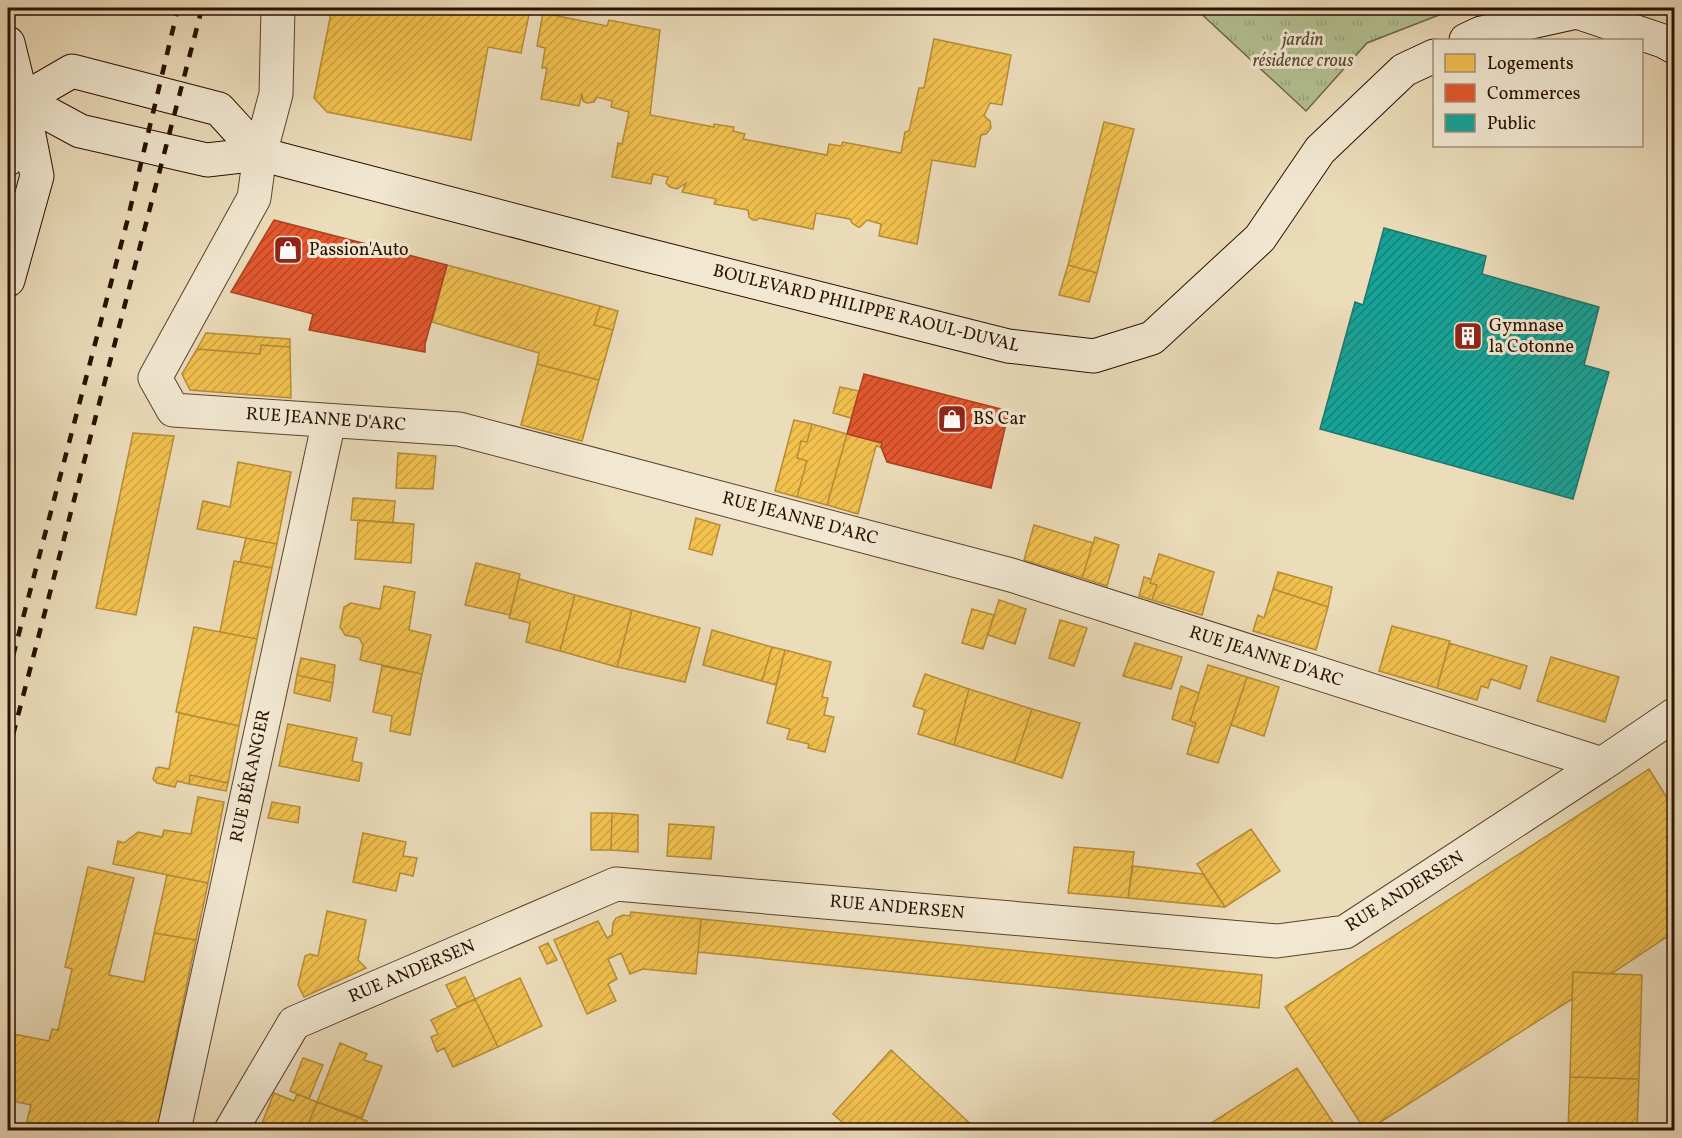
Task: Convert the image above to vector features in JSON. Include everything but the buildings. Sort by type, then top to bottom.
[{"type":"street","points":[[260,154],[276,94],[278,8]]},
{"type":"street","points":[[1468,39],[1481,33],[1577,12],[1663,41],[1674,47]]},
{"type":"street","points":[[8,43],[12,98],[8,159]]},
{"type":"street","name":"BOULEVARD PHILIPPE RAOUL-DUVAL","points":[[12,98],[80,131],[207,160],[260,154],[1008,346],[1094,356],[1152,338],[1260,238],[1320,150],[1404,70],[1433,56]]},
{"type":"street","points":[[12,98],[72,71],[219,109],[260,154]]},
{"type":"street","points":[[8,280],[37,176],[12,98]]},
{"type":"street","name":"RUE JEANNE D'ARC","points":[[260,154],[254,198],[155,378],[173,410],[459,429],[1011,575],[1602,764]]},
{"type":"street","name":"RUE BÉRANGER","points":[[174,1131],[329,420]]},
{"type":"street","points":[[1602,764],[1674,715]]},
{"type":"street","name":"RUE ANDERSEN","points":[[231,1131],[294,1023],[616,884],[1277,941],[1345,932],[1602,764]]},
{"type":"green space","name":"jardin résidence crous","points":[[1195,8],[1457,8],[1367,43],[1306,111]]},
{"type":"railway","points":[[8,675],[127,222],[178,8]]},
{"type":"railway","points":[[8,754],[202,8]]},
{"type":"place","name":"Passion'Auto","points":[[288,250]]},
{"type":"place","name":"Gymnase la Cotonne","points":[[1468,336]]},
{"type":"place","name":"BS Car","points":[[952,419]]}]
